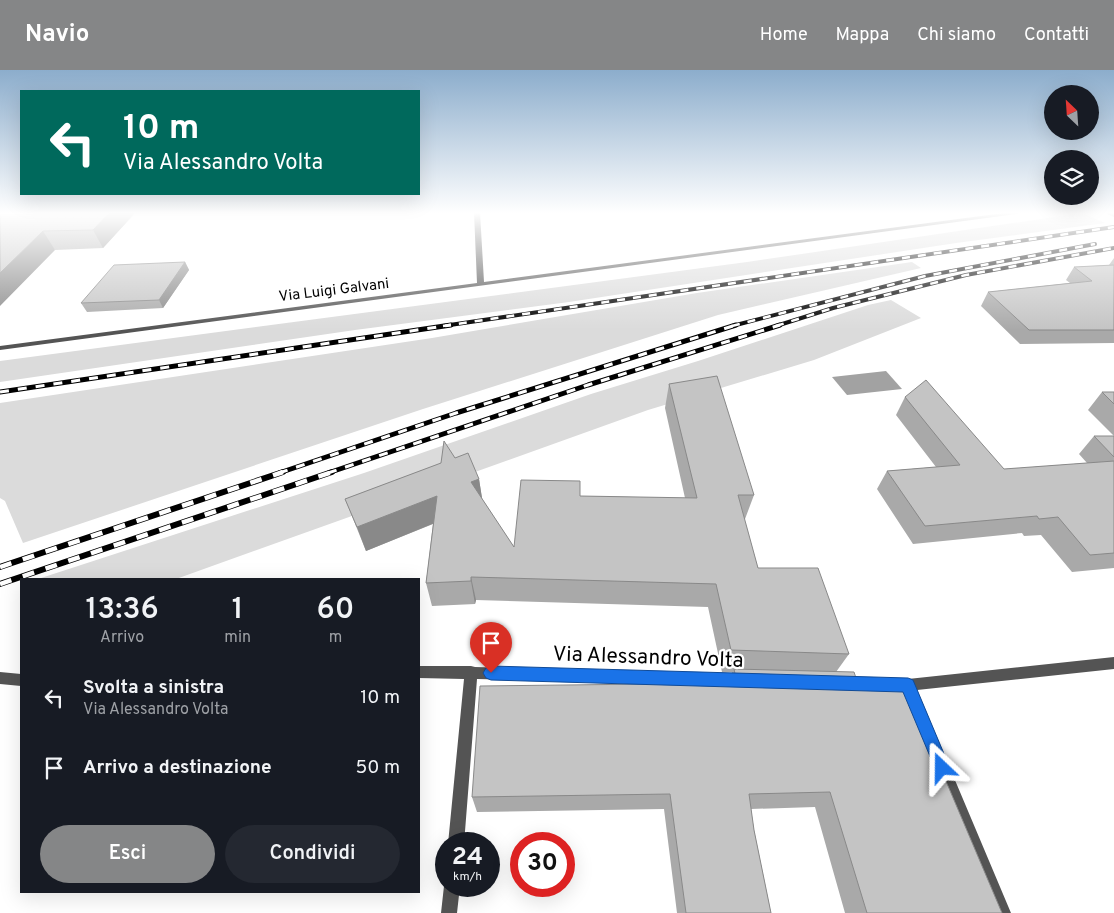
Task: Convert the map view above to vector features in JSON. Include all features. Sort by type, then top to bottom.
[{"type":"street","points":[[479,251],[481,285]]},
{"type":"street","name":"Via Luigi Galvani","points":[[0,348],[733,251]]},
{"type":"street","points":[[875,684],[908,685],[1114,663]]},
{"type":"street","name":"Via Alessandro Volta","points":[[420,672],[758,681]]},
{"type":"street","points":[[457,832],[471,672]]},
{"type":"street","points":[[0,678],[20,680]]},
{"type":"street","points":[[908,685],[1003,913]]},
{"type":"street","points":[[449,913],[451,897]]},
{"type":"shaded area","points":[[820,251],[901,251],[569,302],[355,330],[0,382],[0,361]]},
{"type":"shaded area","points":[[912,262],[921,268],[718,315],[423,409],[23,543],[5,501],[0,498],[0,403],[432,338],[697,293]]},
{"type":"shaded area","points":[[891,300],[921,318],[814,360],[648,410],[179,578],[41,578],[364,473],[591,394],[868,305]]},
{"type":"shaded area","points":[[886,371],[902,389],[847,395],[832,377]]},
{"type":"building","points":[[0,251],[22,251],[0,273]]},
{"type":"building","points":[[185,262],[159,300],[81,303],[114,265]]},
{"type":"building","points":[[1114,265],[1114,330],[1029,330],[988,292],[1092,281],[1074,267]]},
{"type":"building","points":[[717,376],[754,495],[738,495],[758,568],[818,568],[849,654],[731,650],[716,584],[471,577],[471,581],[426,583],[437,496],[357,527],[345,499],[441,463],[444,441],[455,458],[468,453],[479,479],[471,482],[514,547],[521,480],[580,481],[580,496],[697,498],[669,384]]},
{"type":"building","points":[[926,380],[1004,469],[1114,461],[1114,553],[1090,555],[1058,517],[1039,519],[1037,516],[925,526],[887,471],[960,465],[905,397]]},
{"type":"building","points":[[1102,392],[1114,392],[1114,404]]},
{"type":"building","points":[[1094,436],[1114,436],[1114,457]]},
{"type":"building","points":[[734,669],[854,672],[857,681],[903,680],[1002,913],[867,913],[830,792],[749,794],[754,830],[771,913],[686,913],[670,794],[472,797],[480,686],[737,683]]},
{"type":"railway","points":[[443,326],[949,251]]},
{"type":"railway","points":[[732,326],[925,276],[1056,251]]},
{"type":"railway","points":[[776,326],[833,308],[966,275],[1096,251]]},
{"type":"railway","points":[[0,392],[451,325]]},
{"type":"railway","points":[[279,473],[456,413],[736,325]]},
{"type":"railway","points":[[328,473],[588,385],[780,325]]},
{"type":"railway","points":[[0,567],[283,472]]},
{"type":"railway","points":[[0,584],[332,472]]},
{"type":"route","points":[[491,673],[908,685],[942,768]]}]
